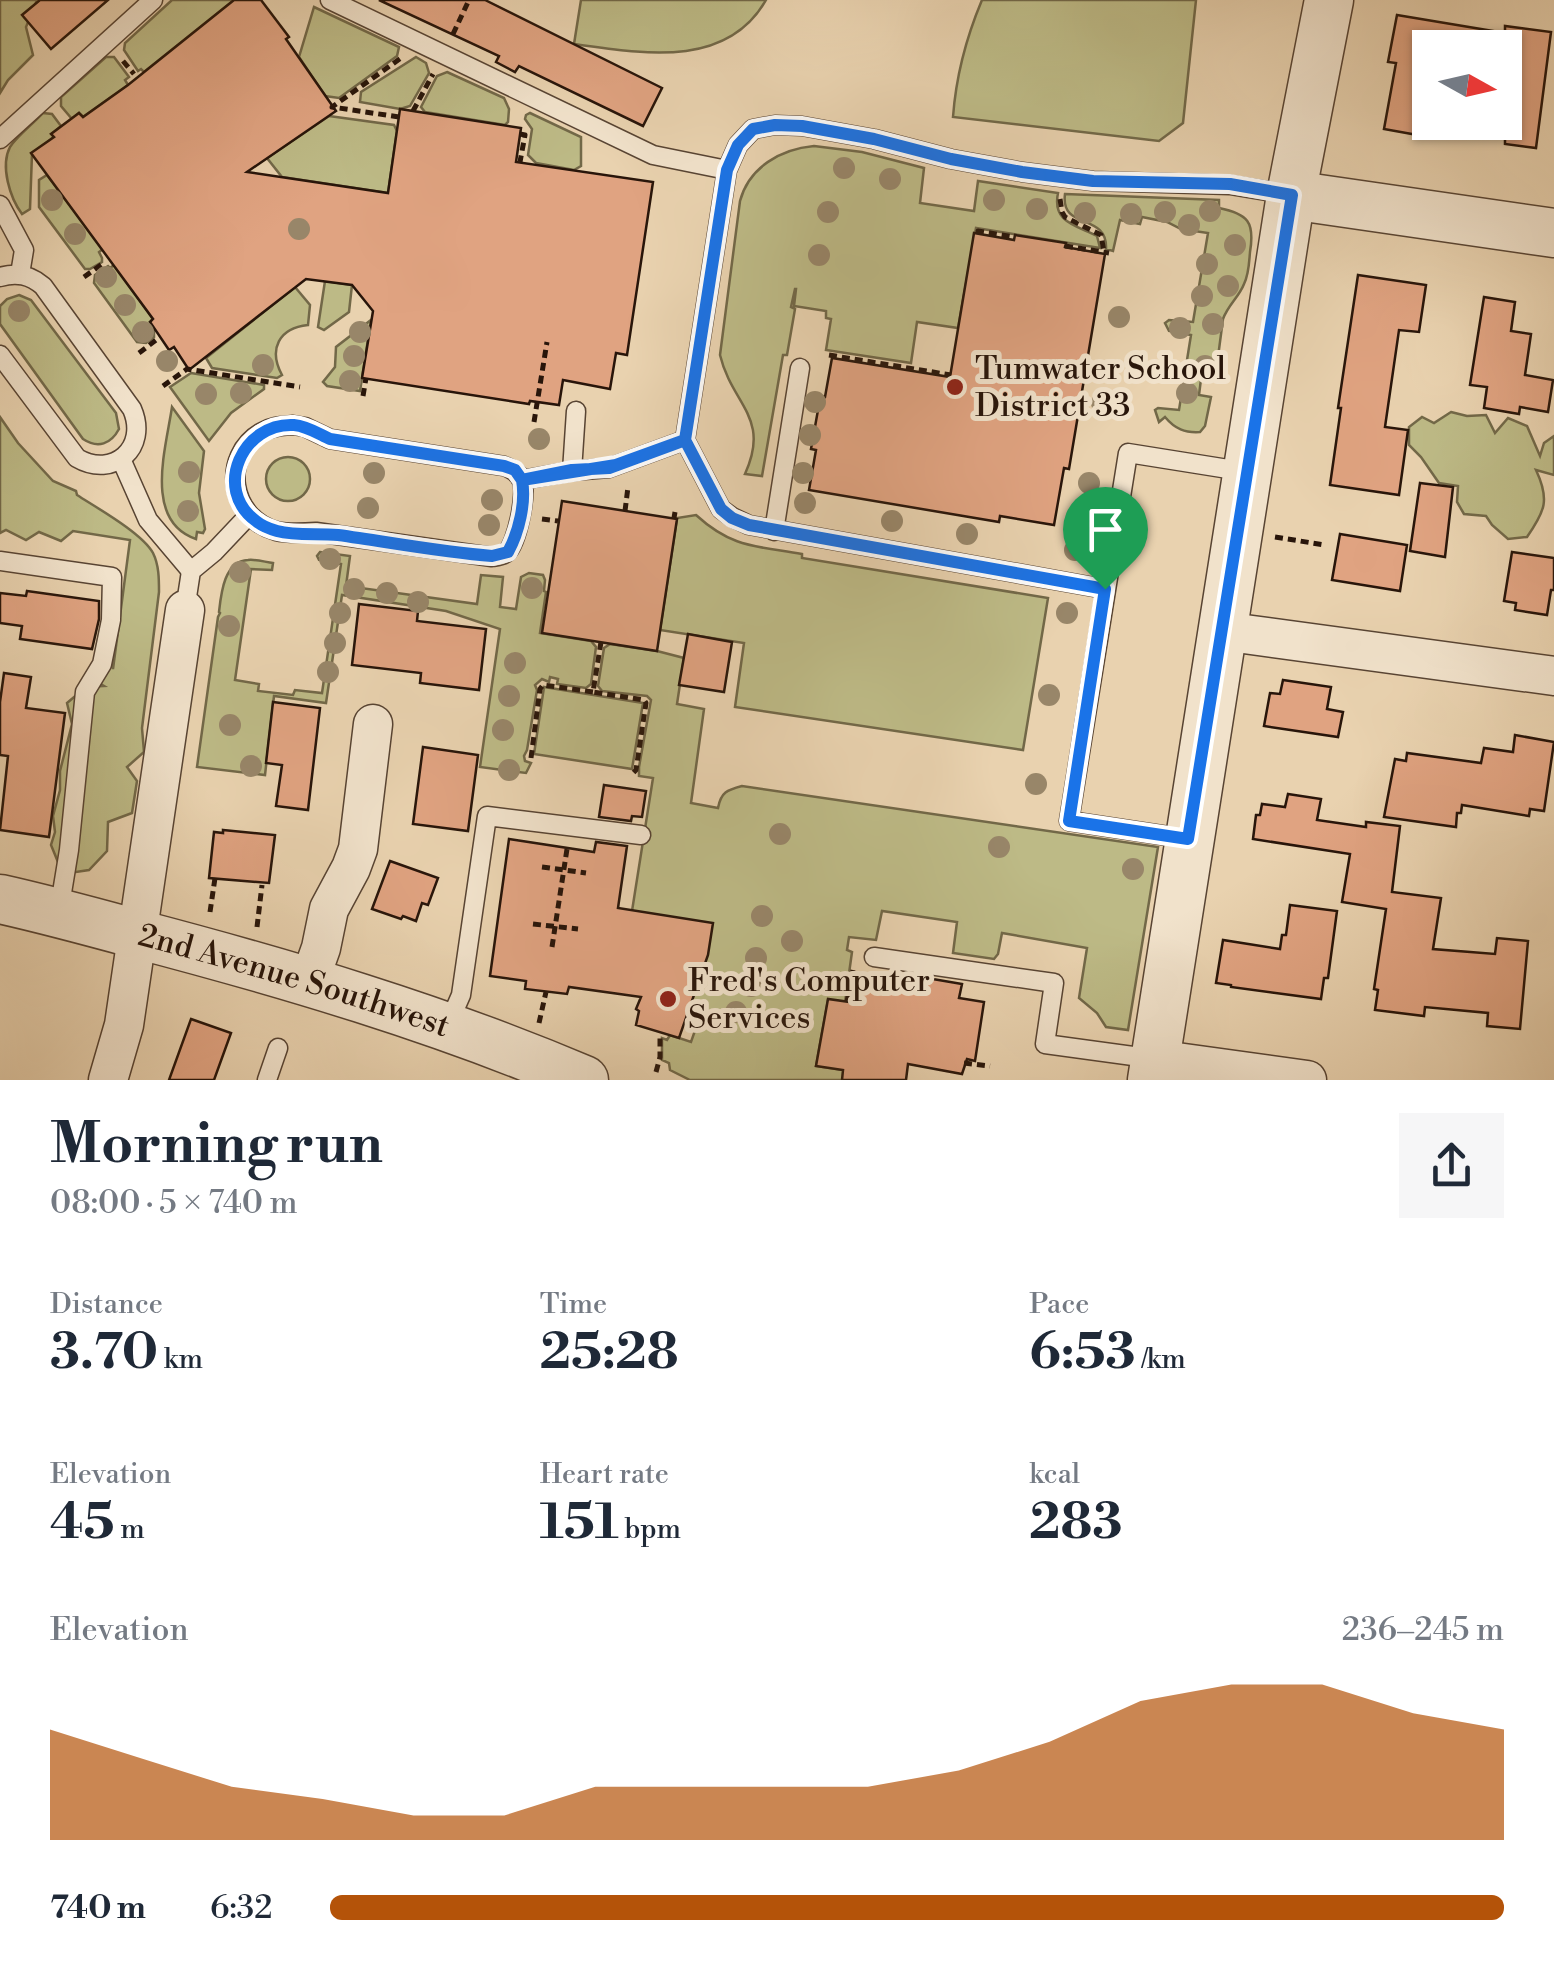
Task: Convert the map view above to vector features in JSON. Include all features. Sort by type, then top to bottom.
[{"type":"street","points":[[1307,1080],[1153,1070],[1292,195],[1328,0]]},
{"type":"street","points":[[1292,195],[1554,233]]},
{"type":"street","points":[[108,1080],[124,1025],[184,610]]},
{"type":"street","points":[[1222,631],[1554,676]]},
{"type":"street","points":[[309,982],[322,948],[329,909],[358,848],[373,724]]},
{"type":"street","name":"2nd Avenue Southwest","points":[[0,899],[309,982],[447,1027],[584,1080]]},
{"type":"lane","points":[[0,138],[153,0]]},
{"type":"lane","points":[[330,0],[653,155],[727,170]]},
{"type":"lane","points":[[1105,589],[774,531],[732,518],[721,509],[685,440],[727,170],[738,145],[753,129],[802,126],[1022,172],[1093,181],[1230,184],[1292,195]]},
{"type":"lane","points":[[0,205],[24,250],[20,274]]},
{"type":"lane","points":[[0,278],[20,274],[44,286],[132,409],[137,427],[132,447],[121,459],[106,465],[95,466],[77,458],[0,355]]},
{"type":"lane","points":[[774,531],[800,368]]},
{"type":"lane","points":[[572,470],[576,411]]},
{"type":"lane","points":[[294,425],[330,439],[504,466],[515,470],[522,480],[524,489],[515,538],[508,552],[492,556],[274,530],[249,515],[235,485],[236,466],[245,447],[276,426],[294,425]]},
{"type":"lane","points":[[522,480],[572,470],[609,468],[685,440]]},
{"type":"lane","points":[[1188,839],[1069,821],[1105,589],[1128,453],[1248,472]]},
{"type":"lane","points":[[121,459],[148,520],[191,571]]},
{"type":"lane","points":[[184,610],[191,571],[249,515]]},
{"type":"lane","points":[[0,560],[112,577],[112,620],[102,664],[85,692],[69,850],[58,912]]},
{"type":"lane","points":[[447,1027],[461,995],[487,816],[640,835]]},
{"type":"lane","points":[[874,956],[1054,983],[1045,1044],[1153,1070]]},
{"type":"lane","points":[[267,1080],[278,1048]]},
{"type":"path","points":[[449,41],[470,0]]},
{"type":"path","points":[[400,117],[332,107],[407,53]]},
{"type":"path","points":[[413,111],[436,67]]},
{"type":"path","points":[[520,134],[525,134],[520,162]]},
{"type":"path","points":[[1060,196],[1062,212],[1101,235],[1107,252],[1066,246]]},
{"type":"path","points":[[978,234],[1014,238]]},
{"type":"path","points":[[84,277],[105,262]]},
{"type":"path","points":[[139,353],[160,337]]},
{"type":"path","points":[[534,422],[547,342]]},
{"type":"path","points":[[829,355],[950,375]]},
{"type":"path","points":[[163,386],[188,369],[300,386]]},
{"type":"path","points":[[363,396],[366,378]]},
{"type":"path","points":[[625,511],[628,487]]},
{"type":"path","points":[[538,518],[558,521]]},
{"type":"path","points":[[1272,537],[1324,545]]},
{"type":"path","points":[[594,692],[601,642]]},
{"type":"path","points":[[531,758],[543,685],[594,692],[646,703],[633,773]]},
{"type":"path","points":[[552,947],[570,826]]},
{"type":"path","points":[[542,867],[586,873]]},
{"type":"path","points":[[208,925],[215,878]]},
{"type":"path","points":[[257,930],[262,886]]},
{"type":"path","points":[[533,924],[578,930]]},
{"type":"path","points":[[539,1023],[546,992]]},
{"type":"path","points":[[656,1072],[660,1038]]},
{"type":"path","points":[[964,1063],[990,1066]]},
{"type":"shaded area","points":[[0,0],[37,0],[26,27],[33,55],[0,93]]},
{"type":"shaded area","points":[[172,0],[234,0],[144,72],[138,71],[124,50],[125,43]]},
{"type":"shaded area","points":[[581,0],[766,0],[749,22],[728,38],[680,52],[653,52],[574,44]]},
{"type":"shaded area","points":[[982,0],[1196,0],[1183,123],[1159,141],[953,117],[963,57]]},
{"type":"shaded area","points":[[314,7],[399,47],[397,56],[339,98],[325,96],[299,57]]},
{"type":"shaded area","points":[[106,57],[114,57],[129,77],[125,80],[128,85],[83,117],[79,113],[72,119],[61,106],[61,97]]},
{"type":"shaded area","points":[[416,57],[426,63],[429,73],[410,106],[400,109],[360,102],[361,92]]},
{"type":"shaded area","points":[[447,72],[504,98],[509,109],[508,122],[505,125],[425,112],[421,107],[437,76]]},
{"type":"shaded area","points":[[43,113],[52,114],[61,126],[52,134],[54,137],[32,154],[30,209],[22,214],[8,182],[7,155],[13,143]]},
{"type":"shaded area","points":[[530,113],[581,137],[581,166],[574,170],[536,163],[528,155],[532,129],[525,119]]},
{"type":"shaded area","points":[[329,116],[394,125],[397,131],[388,193],[282,177],[267,158]]},
{"type":"shaded area","points":[[814,146],[862,152],[924,168],[920,203],[974,211],[978,181],[1058,193],[1062,216],[1097,236],[1100,248],[976,228],[958,328],[917,322],[911,363],[826,350],[831,319],[826,318],[826,311],[794,306],[795,289],[787,355],[783,355],[762,476],[745,474],[752,455],[752,424],[720,355],[740,201],[751,178],[768,162],[790,151]]},
{"type":"shaded area","points":[[47,175],[103,249],[99,252],[102,262],[90,269],[85,269],[39,207],[39,180]]},
{"type":"shaded area","points":[[1065,194],[1219,200],[1219,208],[1237,213],[1250,226],[1248,272],[1223,319],[1215,380],[1201,379],[1199,395],[1211,397],[1200,432],[1181,429],[1165,417],[1159,422],[1155,410],[1179,410],[1191,335],[1169,331],[1165,323],[1193,322],[1208,233],[1142,217],[1140,224],[1120,220],[1113,251],[1106,249],[1100,230],[1070,213]]},
{"type":"shaded area","points":[[114,265],[153,319],[150,322],[154,337],[146,343],[137,342],[94,283],[95,275]]},
{"type":"shaded area","points":[[325,281],[352,285],[349,312],[324,330],[318,327]]},
{"type":"shaded area","points":[[295,287],[310,305],[308,325],[290,330],[279,341],[276,357],[282,375],[277,378],[212,368],[206,358]]},
{"type":"shaded area","points":[[19,295],[31,300],[116,413],[119,429],[108,441],[94,444],[83,439],[0,324],[0,306]]},
{"type":"shaded area","points":[[371,320],[360,391],[327,386],[323,382],[335,367],[336,347]]},
{"type":"shaded area","points":[[191,373],[264,385],[264,389],[231,413],[209,441],[170,387]]},
{"type":"shaded area","points":[[172,407],[204,451],[199,493],[205,529],[203,533],[197,532],[196,539],[180,530],[169,517],[164,500],[163,462]]},
{"type":"shaded area","points":[[1451,412],[1486,415],[1495,433],[1508,418],[1527,426],[1540,456],[1544,443],[1554,436],[1554,475],[1536,470],[1544,505],[1527,537],[1508,539],[1486,516],[1464,514],[1457,502],[1458,486],[1439,483],[1409,445],[1409,427],[1422,417],[1434,423]]},
{"type":"shaded area","points":[[0,417],[53,481],[76,491],[139,537],[153,553],[158,567],[159,592],[142,728],[144,752],[127,767],[137,781],[132,813],[108,822],[107,851],[89,870],[76,872],[58,862],[51,845],[60,771],[72,724],[67,703],[86,687],[104,686],[99,683],[106,646],[113,669],[130,540],[73,531],[61,541],[39,532],[26,540],[6,530],[0,533]]},
{"type":"shaded area","points":[[288,457],[304,463],[310,479],[304,495],[288,501],[272,495],[266,479],[272,463]]},
{"type":"shaded area","points":[[696,515],[733,540],[802,554],[802,558],[1048,598],[1023,750],[735,707],[744,643],[660,630],[677,518]]},
{"type":"shaded area","points":[[320,552],[350,556],[346,586],[477,604],[481,575],[503,577],[500,607],[516,609],[521,577],[529,573],[543,575],[546,592],[540,633],[591,641],[596,647],[591,684],[586,688],[557,684],[558,679],[550,677],[549,682],[542,679],[535,685],[524,756],[531,763],[526,773],[480,767],[500,629],[446,611],[342,595],[326,703],[274,696],[265,775],[197,767],[223,588],[229,572],[240,562],[273,563],[272,570],[251,569],[235,680],[259,684],[258,691],[322,693],[341,564],[319,560]]},
{"type":"shaded area","points":[[610,644],[684,658],[677,704],[704,709],[691,803],[718,808],[726,793],[742,786],[1158,847],[1128,1030],[1106,1027],[1079,998],[1087,948],[1002,933],[994,959],[953,953],[957,922],[882,911],[876,940],[849,937],[847,950],[852,952],[845,1002],[828,1000],[816,1066],[843,1070],[854,1080],[690,1080],[670,1070],[669,1063],[662,1060],[662,1038],[667,1040],[670,1035],[691,1042],[697,1025],[685,1020],[632,911],[653,778],[639,776],[651,700],[647,696],[602,691],[598,686],[604,648]]},
{"type":"shaded area","points":[[544,687],[643,703],[632,769],[534,754]]},
{"type":"building","points":[[40,0],[108,0],[51,49],[22,15]]},
{"type":"building","points":[[234,0],[261,0],[336,111],[247,172],[388,193],[400,109],[521,128],[516,162],[653,182],[627,355],[616,353],[610,389],[563,380],[559,405],[530,401],[529,404],[362,378],[373,311],[352,285],[306,279],[189,370],[174,347],[169,350],[150,322],[153,319],[31,153],[79,113],[83,117],[128,85]]},
{"type":"building","points":[[379,0],[485,0],[662,88],[643,126],[519,66],[515,72],[496,62],[499,56]]},
{"type":"building","points":[[1397,15],[1487,30],[1412,30],[1412,134],[1384,129],[1396,63],[1388,62]]},
{"type":"building","points":[[1505,26],[1551,32],[1536,148],[1505,144],[1505,140],[1522,140],[1522,30],[1505,30]]},
{"type":"building","name":"Tumwater School District 33","points":[[974,233],[1066,243],[1065,247],[1105,254],[1069,469],[1064,468],[1054,525],[1000,516],[999,522],[809,490],[820,396],[825,397],[832,358],[950,377]]},
{"type":"building","points":[[1358,275],[1426,285],[1419,332],[1399,330],[1385,427],[1408,430],[1399,495],[1330,485]]},
{"type":"building","points":[[1484,297],[1515,302],[1511,331],[1531,334],[1525,375],[1553,380],[1548,412],[1520,407],[1519,414],[1484,408],[1487,387],[1470,385]]},
{"type":"building","points":[[1420,483],[1453,487],[1445,557],[1410,551]]},
{"type":"building","points":[[562,501],[677,519],[657,651],[542,633]]},
{"type":"building","points":[[1340,534],[1407,545],[1400,591],[1332,580]]},
{"type":"building","points":[[1512,552],[1554,558],[1554,590],[1547,615],[1515,610],[1516,603],[1504,601]]},
{"type":"building","points":[[27,591],[99,601],[92,649],[20,639],[22,626],[0,623],[0,593],[26,596]]},
{"type":"building","points":[[359,604],[418,611],[417,621],[486,629],[479,690],[420,683],[421,673],[352,665]]},
{"type":"building","points":[[688,634],[732,642],[724,692],[679,685]]},
{"type":"building","points":[[4,673],[31,677],[26,708],[65,713],[49,837],[0,830],[8,756],[0,755]]},
{"type":"building","points":[[1283,680],[1331,687],[1327,709],[1343,712],[1338,737],[1264,726],[1270,693],[1280,694]]},
{"type":"building","points":[[273,702],[320,708],[308,810],[276,806],[282,765],[266,763]]},
{"type":"building","points":[[1515,735],[1554,742],[1544,811],[1530,809],[1529,816],[1462,805],[1456,827],[1384,817],[1395,759],[1406,761],[1407,753],[1481,763],[1484,748],[1513,752]]},
{"type":"building","points":[[423,747],[478,755],[468,831],[413,824]]},
{"type":"building","points":[[604,785],[646,791],[642,817],[632,816],[631,821],[599,817]]},
{"type":"building","points":[[1288,794],[1321,799],[1317,820],[1366,827],[1366,822],[1400,826],[1392,892],[1441,898],[1433,949],[1495,954],[1497,938],[1528,941],[1520,1029],[1487,1026],[1488,1013],[1425,1007],[1424,1016],[1375,1010],[1378,990],[1374,989],[1386,909],[1342,902],[1350,854],[1253,839],[1256,815],[1260,815],[1262,804],[1285,807]]},
{"type":"building","points":[[214,832],[275,835],[269,883],[209,878]]},
{"type":"building","points":[[509,839],[594,852],[596,842],[627,846],[618,908],[713,923],[708,955],[679,1038],[636,1025],[641,997],[569,987],[567,994],[525,989],[526,981],[490,976]]},
{"type":"building","points":[[390,861],[438,878],[428,905],[422,903],[416,921],[372,909]]},
{"type":"building","points":[[1290,905],[1337,911],[1328,978],[1324,978],[1321,999],[1216,983],[1223,940],[1280,949]]},
{"type":"building","points":[[921,977],[962,984],[959,998],[984,1002],[975,1061],[967,1059],[962,1074],[908,1064],[906,1080],[842,1080],[843,1070],[816,1066],[828,999],[857,1003],[861,982],[918,990]]},
{"type":"building","points":[[191,1019],[231,1033],[214,1080],[169,1080]]},
{"type":"place","name":"Tumwater School District 33","points":[[955,387]]},
{"type":"place","name":"Fred's Computer Services","points":[[668,999]]},
{"type":"route","points":[[1105,589],[749,525],[721,509],[685,440],[609,468],[572,470],[522,480],[515,470],[504,466],[330,439],[294,425],[276,426],[245,447],[236,466],[235,485],[242,506],[258,523],[274,530],[492,556],[508,552],[515,538],[524,489],[522,480],[572,470],[609,468],[616,465],[685,440],[727,170],[738,145],[753,129],[802,126],[951,159],[1093,181],[1230,184],[1292,195],[1188,839],[1069,821],[1105,589]]}]
